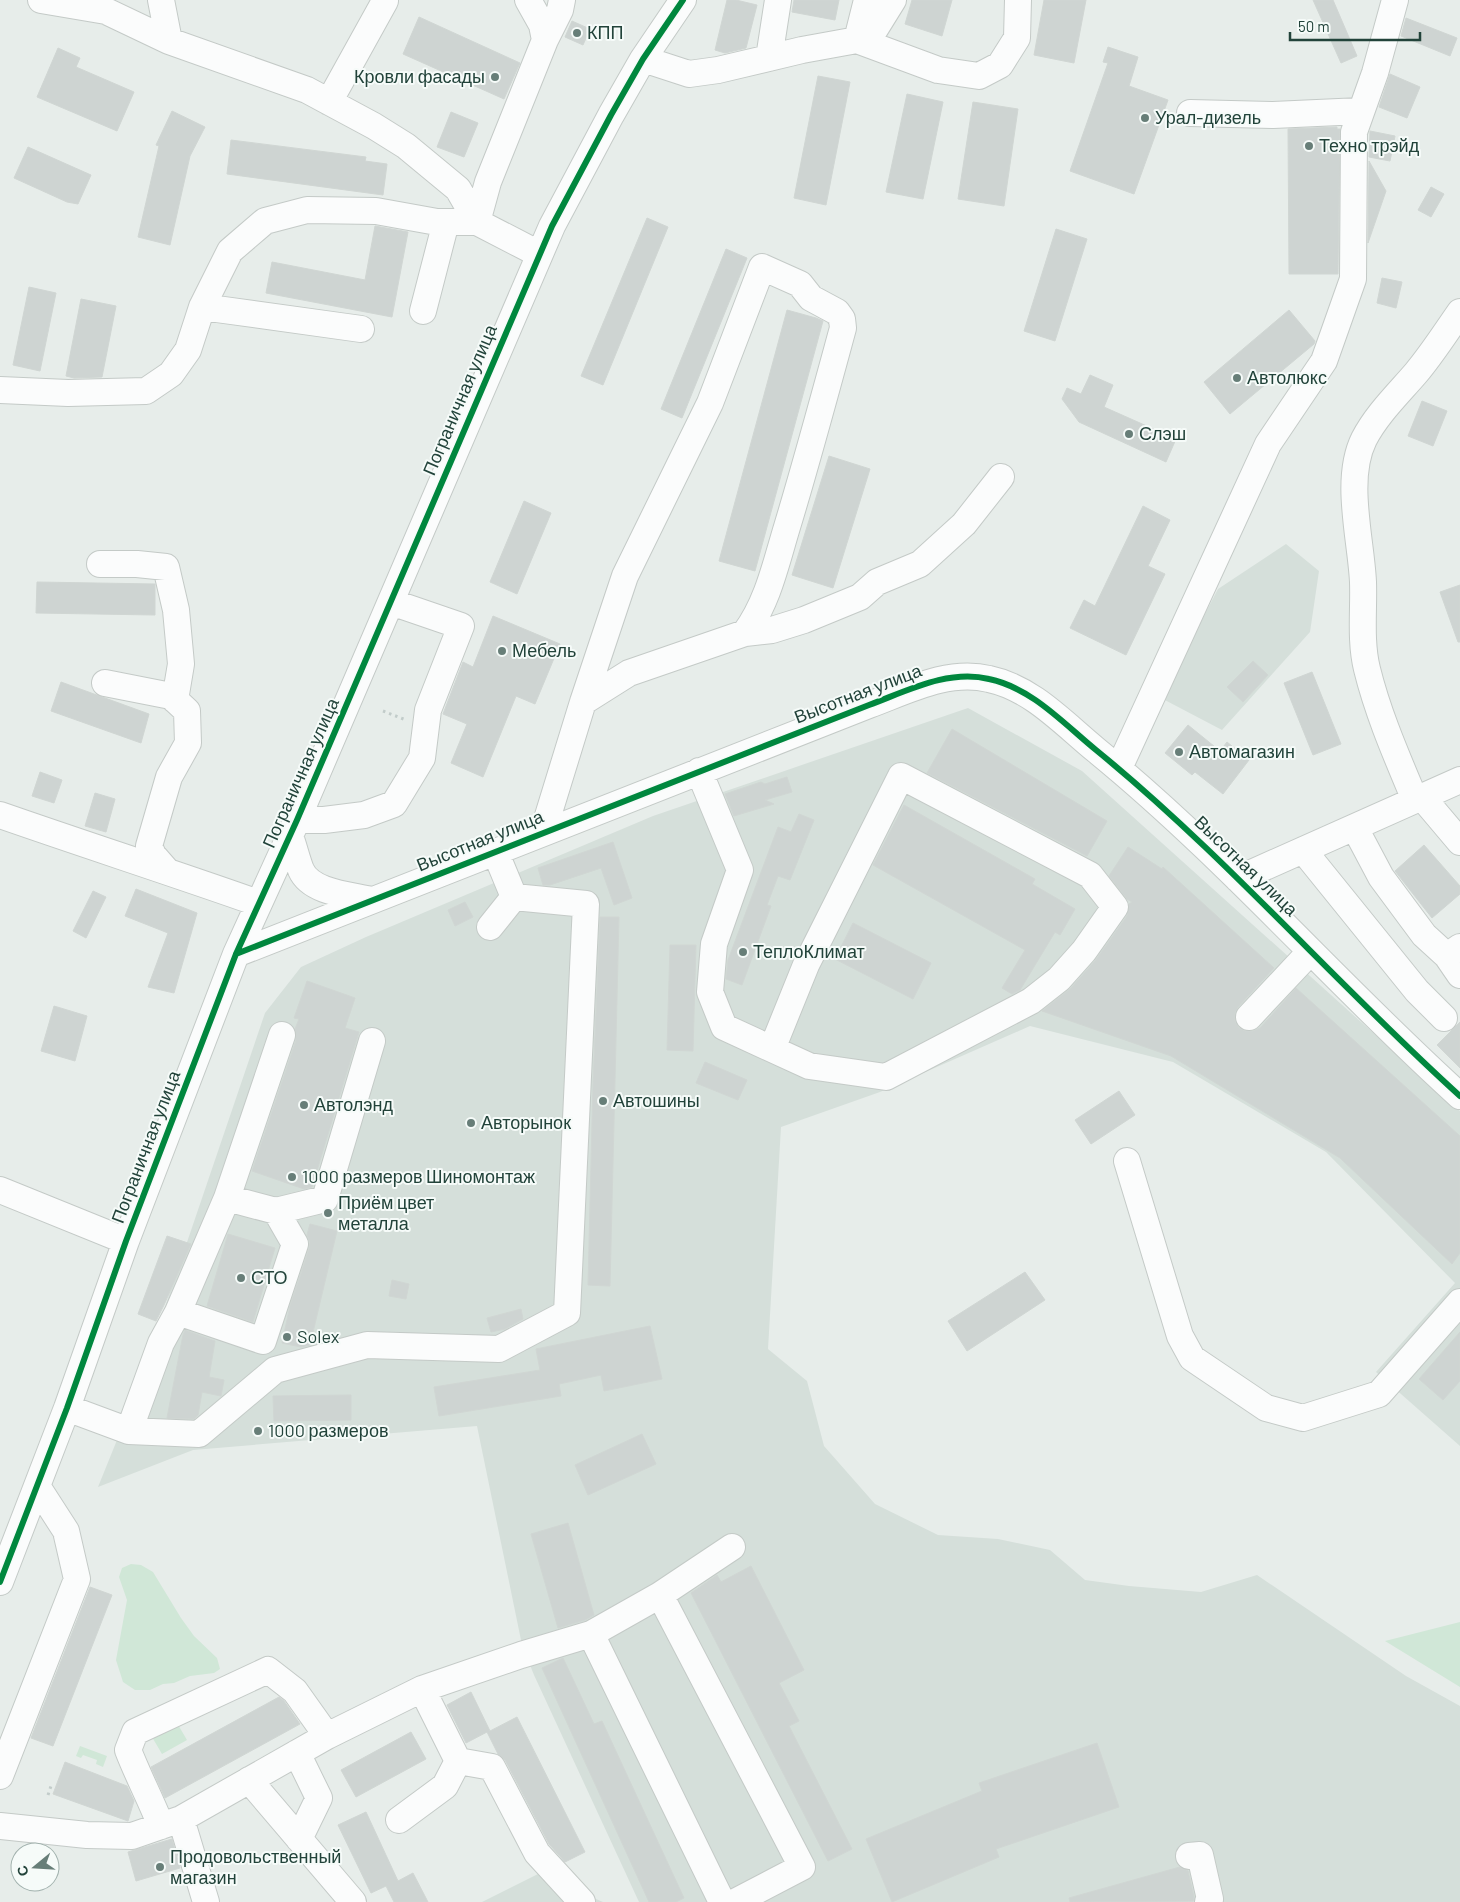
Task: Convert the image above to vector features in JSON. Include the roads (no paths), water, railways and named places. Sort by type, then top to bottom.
[{"type":"street","points":[[41,0],[106,11],[169,40],[307,90],[374,126],[413,152],[458,189],[477,222]]},
{"type":"street","points":[[161,0],[169,40]]},
{"type":"street","points":[[528,0],[542,25],[545,40]]},
{"type":"street","points":[[477,222],[488,182],[545,40],[560,10],[562,0]]},
{"type":"street","name":"Пограничная улица","points":[[0,1582],[66,1408],[126,1241],[236,954],[258,903],[294,828],[559,211],[643,59],[683,0]]},
{"type":"street","points":[[769,58],[778,0]]},
{"type":"street","points":[[857,40],[867,0]]},
{"type":"street","points":[[643,59],[689,74],[718,70],[802,50],[857,40],[875,30],[893,0]]},
{"type":"street","points":[[857,40],[938,70],[979,76],[1000,65],[1017,38],[1018,0]]},
{"type":"street","points":[[1119,768],[1268,444],[1324,361],[1353,279],[1354,132],[1375,73],[1395,0]]},
{"type":"street","points":[[329,102],[385,1]]},
{"type":"street","points":[[1190,113],[1273,115],[1361,112]]},
{"type":"street","points":[[0,390],[68,393],[146,391],[171,374],[188,350],[202,307],[230,251],[265,221],[307,210],[376,211],[437,222],[477,222],[539,254]]},
{"type":"street","points":[[423,311],[446,222]]},
{"type":"street","points":[[543,832],[583,702],[625,576],[710,403],[762,267],[800,284],[811,298],[838,312],[842,318],[843,328],[777,562],[756,618],[745,633]]},
{"type":"street","points":[[202,307],[361,329]]},
{"type":"street","points":[[1460,312],[1416,373],[1395,396],[1364,439],[1360,450],[1355,480],[1355,512],[1362,578],[1363,640],[1366,666],[1384,727],[1418,799],[1460,842]]},
{"type":"street","points":[[583,702],[629,672],[745,633],[772,630],[842,606],[860,597],[877,582],[920,564],[964,524],[1001,478]]},
{"type":"street","points":[[100,564],[137,564],[166,567],[176,610],[181,664],[175,700]]},
{"type":"street","points":[[372,900],[324,889],[312,883],[301,870],[294,828],[324,820],[364,815],[394,804],[422,758],[428,710],[461,626],[392,602]]},
{"type":"street","name":"Высотная улица","points":[[236,954],[543,832],[925,684],[966,676],[998,681],[1023,693],[1053,714],[1119,768],[1238,879],[1372,1013],[1460,1096]]},
{"type":"street","points":[[106,683],[171,696],[187,711],[188,743],[169,777],[149,846],[153,855],[167,871]]},
{"type":"street","points":[[699,771],[740,870],[714,944],[710,992],[724,1027],[809,1066],[886,1076],[1032,1001],[1059,979],[1084,951],[1115,908],[1090,875],[901,776],[806,965],[772,1048]]},
{"type":"street","points":[[1238,879],[1460,780]]},
{"type":"street","points":[[0,816],[258,903]]},
{"type":"street","points":[[1355,828],[1381,877],[1424,935],[1456,959]]},
{"type":"street","points":[[1303,850],[1417,990],[1444,1018]]},
{"type":"street","points":[[495,851],[514,897]]},
{"type":"street","points":[[490,927],[514,897]]},
{"type":"street","points":[[66,1408],[129,1431],[199,1434],[275,1370],[367,1345],[499,1349],[568,1313],[586,904],[514,897]]},
{"type":"street","points":[[1249,1017],[1310,952]]},
{"type":"street","points":[[129,1431],[161,1343],[178,1312],[228,1198],[282,1035]]},
{"type":"street","points":[[228,1198],[276,1211],[325,1199],[372,1041]]},
{"type":"street","points":[[1127,1161],[1180,1336],[1192,1358],[1266,1408],[1304,1418],[1379,1394],[1460,1302]]},
{"type":"street","points":[[0,1190],[126,1241]]},
{"type":"street","points":[[275,1370],[263,1341],[295,1244],[276,1211]]},
{"type":"street","points":[[178,1312],[263,1341]]},
{"type":"street","points":[[0,1776],[77,1579],[66,1530],[37,1486]]},
{"type":"street","points":[[0,1826],[87,1835],[132,1836],[171,1822],[327,1736],[422,1689],[521,1655],[590,1634],[660,1595],[732,1547]]},
{"type":"street","points":[[660,1595],[802,1867],[735,1902]]},
{"type":"street","points":[[590,1634],[722,1902]]},
{"type":"street","points":[[206,1902],[171,1822],[139,1779],[128,1750],[135,1732],[268,1670],[295,1691],[327,1736]]},
{"type":"street","points":[[422,1689],[458,1760]]},
{"type":"street","points":[[297,1753],[319,1798],[299,1839]]},
{"type":"street","points":[[399,1820],[445,1786],[458,1760]]},
{"type":"street","points":[[458,1760],[492,1767],[538,1853],[582,1902]]},
{"type":"street","points":[[249,1780],[353,1902]]},
{"type":"street","points":[[1189,1856],[1200,1855],[1210,1899],[1208,1902]]},
{"type":"place","name":"КПП","points":[[577,33]]},
{"type":"place","name":"Кровли фасады","points":[[495,77]]},
{"type":"place","name":"Урал-дизель","points":[[1145,118]]},
{"type":"place","name":"Техно трэйд","points":[[1309,146]]},
{"type":"place","name":"Автолюкс","points":[[1237,378]]},
{"type":"place","name":"Слэш","points":[[1129,434]]},
{"type":"place","name":"Мебель","points":[[502,651]]},
{"type":"place","name":"Автомагазин","points":[[1179,752]]},
{"type":"place","name":"ТеплоКлимат","points":[[743,952]]},
{"type":"place","name":"Автошины","points":[[603,1101]]},
{"type":"place","name":"Автолэнд","points":[[304,1105]]},
{"type":"place","name":"Авторынок","points":[[471,1123]]},
{"type":"place","name":"1000 размеров Шиномонтаж","points":[[292,1177]]},
{"type":"place","name":"Приём цвет металла","points":[[328,1213]]},
{"type":"place","name":"СТО","points":[[241,1278]]},
{"type":"place","name":"Solex","points":[[287,1337]]},
{"type":"place","name":"1000 размеров","points":[[258,1431]]},
{"type":"place","name":"Продовольственный магазин","points":[[160,1867]]}]
